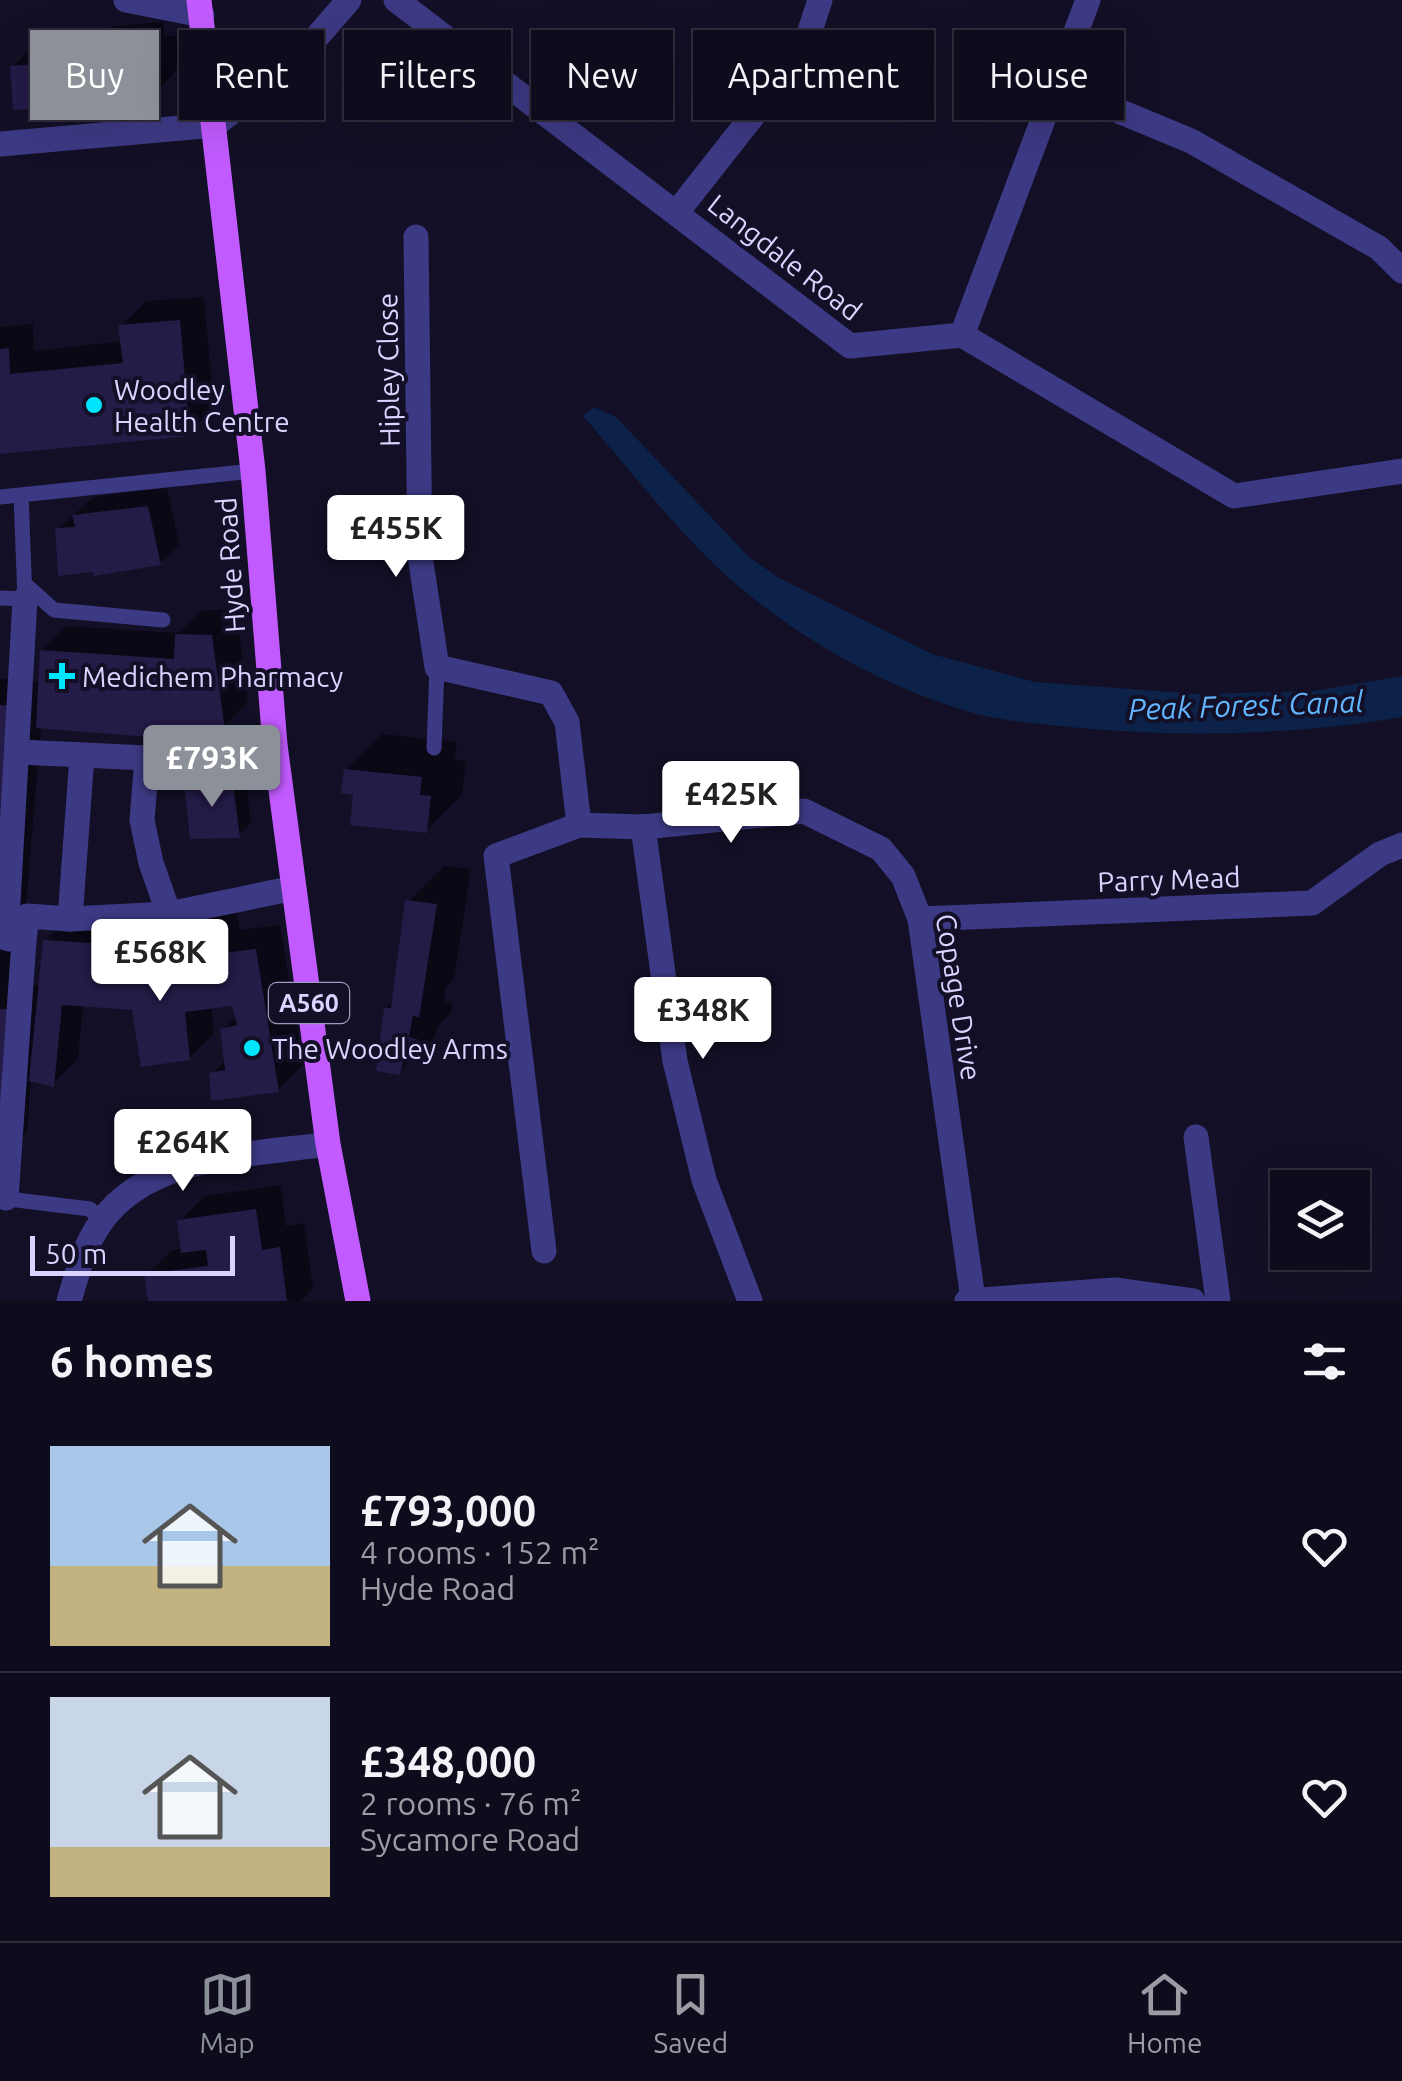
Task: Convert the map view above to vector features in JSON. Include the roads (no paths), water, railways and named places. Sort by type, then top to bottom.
[{"type":"main road","name":"Hyde Road","points":[[200,8],[253,472],[275,744],[328,1144],[358,1301]]},
{"type":"street","points":[[126,0],[200,8]]},
{"type":"street","points":[[0,144],[215,125],[296,61],[349,0]]},
{"type":"street","name":"Langdale Road","points":[[396,0],[850,346],[962,335]]},
{"type":"street","points":[[678,212],[803,52],[820,0]]},
{"type":"street","points":[[1077,30],[1088,0]]},
{"type":"street","points":[[1124,113],[1191,141],[1379,248],[1402,270]]},
{"type":"street","points":[[1043,120],[962,335],[1234,496],[1402,471]]},
{"type":"street","name":"Hipley Close","points":[[416,237],[420,556],[437,667]]},
{"type":"street","points":[[3,1198],[19,752],[17,594]]},
{"type":"street","points":[[437,667],[551,693],[568,722],[579,825]]},
{"type":"street","points":[[19,752],[146,758],[275,744]]},
{"type":"street","points":[[70,920],[82,756]]},
{"type":"street","points":[[146,758],[142,820],[151,863],[170,914]]},
{"type":"street","name":"Copage Drive","points":[[544,1250],[496,856],[579,825],[642,827],[804,811],[881,849],[902,876],[920,919],[971,1300]]},
{"type":"street","points":[[642,827],[675,1062],[704,1180],[750,1301]]},
{"type":"street","name":"Parry Mead","points":[[920,919],[1312,903],[1380,854],[1402,844]]},
{"type":"street","points":[[10,939],[27,916],[70,920],[170,914],[294,888]]},
{"type":"street","points":[[1196,1137],[1218,1301]]},
{"type":"street","points":[[69,1301],[80,1261],[102,1221],[131,1190],[173,1168],[328,1144]]},
{"type":"street","points":[[971,1300],[1115,1290],[1193,1301]]},
{"type":"lane","points":[[0,497],[253,472]]},
{"type":"lane","points":[[22,495],[17,594],[54,610],[163,620]]},
{"type":"lane","points":[[434,748],[437,667]]},
{"type":"lane","points":[[3,1198],[90,1210],[102,1221]]},
{"type":"water","name":"Peak Forest Canal","points":[[594,407],[616,417],[750,558],[779,578],[932,654],[1035,682],[1198,694],[1314,691],[1402,676],[1402,717],[1275,731],[1145,732],[998,718],[913,692],[820,645],[737,585],[676,525],[583,416]]},
{"type":"place","name":"Woodley Health Centre","points":[[94,405]]},
{"type":"place","name":"Medichem Pharmacy","points":[[62,676]]},
{"type":"place","name":"The Woodley Arms","points":[[252,1048]]}]
